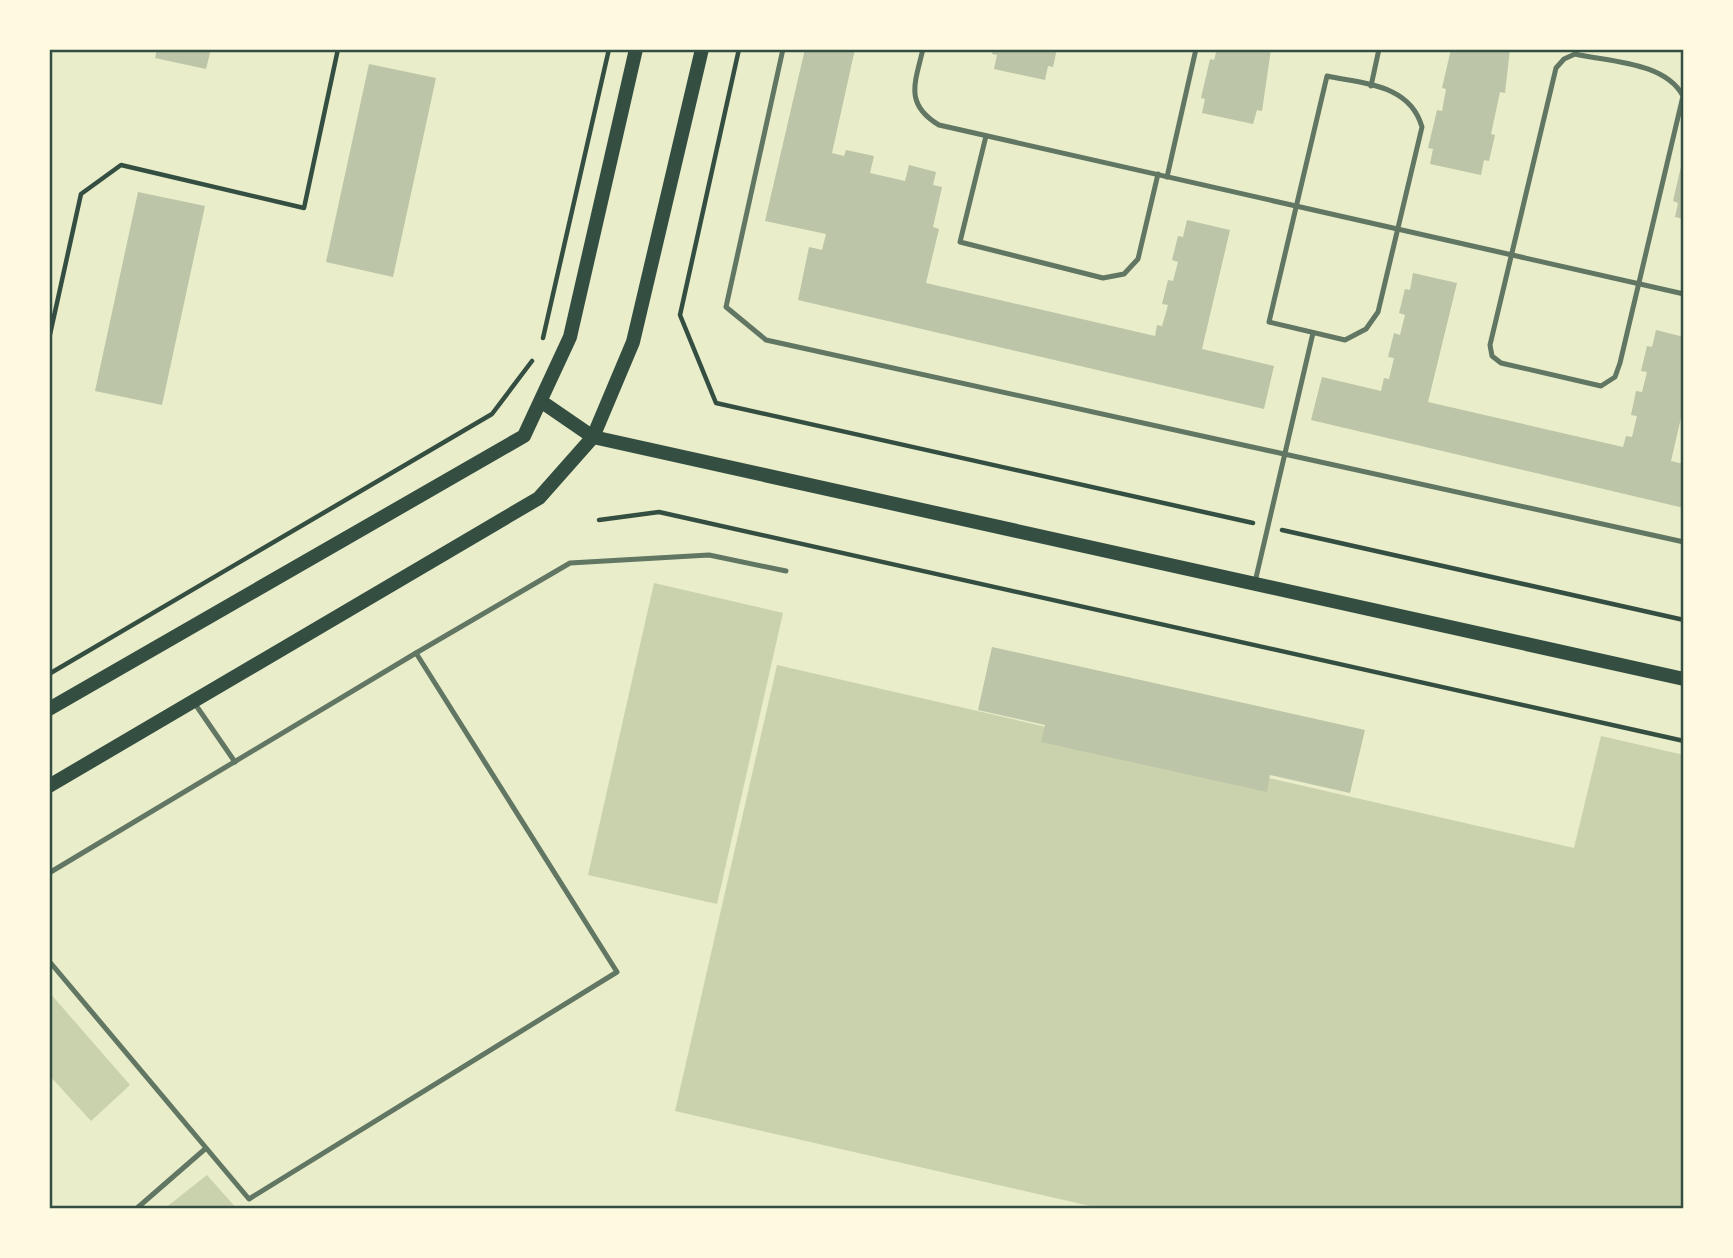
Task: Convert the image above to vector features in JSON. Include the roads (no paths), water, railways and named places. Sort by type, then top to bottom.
[{"type":"main road","points":[[49,709],[524,436],[570,337],[636,49]]},
{"type":"main road","points":[[49,786],[539,498],[593,437],[634,342],[702,49]]},
{"type":"main road","points":[[542,402],[593,437],[1684,679]]},
{"type":"lane","points":[[783,49],[726,307],[766,340],[1684,542]]},
{"type":"lane","points":[[923,49],[913,92],[921,114],[939,125],[1684,294]]},
{"type":"lane","points":[[1167,177],[1196,49]]},
{"type":"lane","points":[[1371,86],[1379,49]]},
{"type":"lane","points":[[1575,54],[1663,74],[1676,82],[1683,96],[1640,284],[1615,377],[1601,386],[1501,363],[1492,356],[1490,345],[1556,68],[1564,59],[1575,54]]},
{"type":"lane","points":[[1327,76],[1402,95],[1417,110],[1422,127],[1378,312],[1366,329],[1345,340],[1269,321],[1296,206],[1327,76]]},
{"type":"lane","points":[[986,136],[960,242],[1104,278],[1124,274],[1138,259],[1158,174]]},
{"type":"lane","points":[[1255,584],[1313,333]]},
{"type":"lane","points":[[49,873],[570,563],[709,555],[786,571]]},
{"type":"lane","points":[[49,961],[248,1199],[617,972],[416,653]]},
{"type":"lane","points":[[193,701],[234,762]]},
{"type":"lane","points":[[136,1209],[205,1149]]}]
